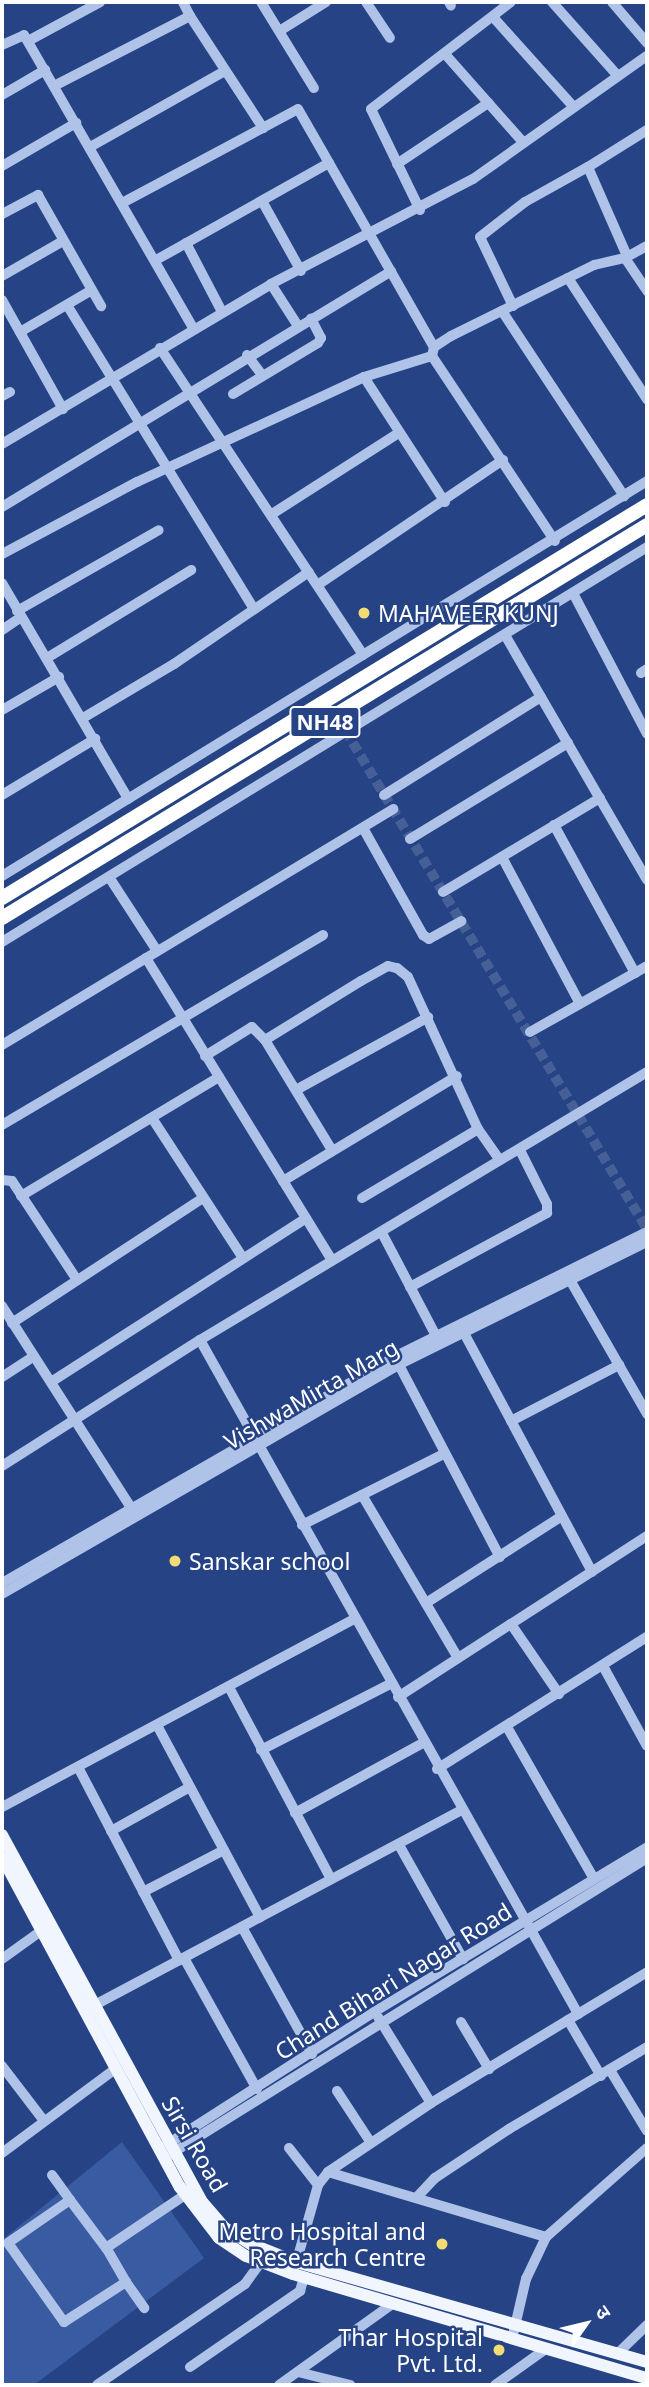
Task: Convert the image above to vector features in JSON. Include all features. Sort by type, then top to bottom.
[{"type":"highway","name":"NH48","points":[[2,898],[647,505]]},
{"type":"highway","name":"NH48","points":[[2,918],[647,525]]},
{"type":"main road","name":"Sirsi Road","points":[[2,1835],[89,2008],[167,2150],[185,2195],[219,2238],[261,2262],[513,2333],[547,2348],[647,2378]]},
{"type":"main road","name":"Sirsi Road","points":[[2,1857],[41,1931],[89,2008],[115,2068],[203,2203],[225,2228],[298,2271],[392,2304],[647,2362]]},
{"type":"street","points":[[28,41],[100,2]]},
{"type":"street","points":[[183,2],[263,128]]},
{"type":"street","points":[[261,2],[281,30],[314,88]]},
{"type":"street","points":[[281,30],[326,2]]},
{"type":"street","points":[[366,2],[390,38]]},
{"type":"street","points":[[420,210],[371,108],[511,2]]},
{"type":"street","points":[[552,2],[617,75]]},
{"type":"street","points":[[612,2],[647,43]]},
{"type":"street","points":[[54,86],[190,16]]},
{"type":"street","points":[[493,17],[572,105]]},
{"type":"street","points":[[2,45],[24,35],[124,202],[193,328]]},
{"type":"street","points":[[445,54],[522,141]]},
{"type":"street","points":[[2,444],[271,284],[301,271],[367,231],[420,210],[473,179],[572,105],[647,56]]},
{"type":"street","points":[[2,95],[45,70]]},
{"type":"street","points":[[90,147],[226,71]]},
{"type":"street","points":[[397,164],[488,103]]},
{"type":"street","points":[[124,202],[298,109],[391,271],[433,352],[555,541]]},
{"type":"street","points":[[2,166],[76,123]]},
{"type":"street","points":[[513,306],[480,237],[525,202],[647,130]]},
{"type":"street","points":[[156,260],[329,163]]},
{"type":"street","points":[[588,167],[626,257],[647,291]]},
{"type":"street","points":[[2,214],[38,195],[102,306]]},
{"type":"street","points":[[262,201],[301,271]]},
{"type":"street","points":[[2,276],[63,241]]},
{"type":"street","points":[[186,243],[222,312]]},
{"type":"street","points":[[2,554],[165,469],[364,377],[433,352],[502,311],[594,265],[626,257],[647,246]]},
{"type":"street","points":[[2,507],[189,390],[391,271]]},
{"type":"street","points":[[568,278],[647,400]]},
{"type":"street","points":[[271,284],[298,326]]},
{"type":"street","points":[[20,332],[92,290]]},
{"type":"street","points":[[2,300],[63,409]]},
{"type":"street","points":[[67,305],[140,422],[165,469],[254,609]]},
{"type":"street","points":[[502,311],[624,496]]},
{"type":"street","points":[[233,394],[320,341],[311,318]]},
{"type":"street","points":[[160,348],[319,584],[363,655]]},
{"type":"street","points":[[247,355],[263,376]]},
{"type":"street","points":[[364,377],[397,434],[445,502]]},
{"type":"street","points":[[272,514],[397,434]]},
{"type":"street","points":[[319,584],[445,502],[503,460]]},
{"type":"street","points":[[2,876],[555,541],[647,481]]},
{"type":"street","points":[[2,630],[18,614],[159,530]]},
{"type":"street","points":[[2,942],[647,547]]},
{"type":"street","points":[[47,658],[191,569]]},
{"type":"street","points":[[83,718],[174,664],[309,572]]},
{"type":"street","points":[[2,583],[128,799]]},
{"type":"street","points":[[573,593],[646,728]]},
{"type":"street","points":[[505,635],[647,880]]},
{"type":"street","points":[[2,710],[59,677]]},
{"type":"street","points":[[384,795],[541,696]]},
{"type":"street","points":[[2,795],[95,739]]},
{"type":"street","points":[[410,839],[568,743]]},
{"type":"street","points":[[443,892],[600,798]]},
{"type":"street","points":[[2,1045],[393,809]]},
{"type":"street","points":[[554,825],[635,973]]},
{"type":"street","points":[[363,828],[423,935],[429,939],[461,921]]},
{"type":"street","points":[[502,857],[580,1004]]},
{"type":"street","points":[[109,877],[157,951]]},
{"type":"street","points":[[2,1125],[181,1016],[323,934]]},
{"type":"street","points":[[146,958],[332,1260]]},
{"type":"street","points":[[265,1040],[388,966],[408,978],[457,1076],[478,1129],[500,1160]]},
{"type":"street","points":[[530,1032],[647,966]]},
{"type":"street","points":[[296,1090],[428,1017]]},
{"type":"street","points":[[205,1056],[252,1027],[265,1040],[332,1150]]},
{"type":"street","points":[[2,1466],[200,1340],[500,1160],[521,1152],[647,1073]]},
{"type":"street","points":[[283,1181],[457,1076]]},
{"type":"street","points":[[21,1196],[219,1077]]},
{"type":"street","points":[[152,1118],[243,1258]]},
{"type":"street","points":[[362,1198],[478,1129]]},
{"type":"street","points":[[411,1287],[547,1213],[547,1204],[521,1152]]},
{"type":"street","points":[[2,1180],[12,1181],[77,1280]]},
{"type":"street","points":[[12,1322],[202,1198]]},
{"type":"street","points":[[51,1382],[306,1218]]},
{"type":"street","name":"VishwaMirta Marg","points":[[2,1594],[436,1336],[647,1232]]},
{"type":"street","points":[[382,1233],[436,1336]]},
{"type":"street","name":"VishwaMirta Marg","points":[[2,1583],[132,1509],[398,1365],[647,1242]]},
{"type":"street","points":[[570,1280],[647,1414]]},
{"type":"street","points":[[2,1306],[132,1509]]},
{"type":"street","points":[[464,1333],[592,1572]]},
{"type":"street","points":[[200,1340],[437,1769],[578,2014]]},
{"type":"street","points":[[2,1377],[34,1356]]},
{"type":"street","points":[[398,1365],[500,1556]]},
{"type":"street","points":[[510,1421],[619,1365]]},
{"type":"street","points":[[302,1525],[444,1454]]},
{"type":"street","points":[[362,1495],[458,1658]]},
{"type":"street","points":[[426,1603],[562,1516]]},
{"type":"street","points":[[398,1697],[647,1536]]},
{"type":"street","points":[[2,1807],[230,1689],[354,1619]]},
{"type":"street","points":[[511,1625],[559,1694]]},
{"type":"street","points":[[437,1769],[647,1637]]},
{"type":"street","points":[[603,1666],[647,1746]]},
{"type":"street","points":[[261,1750],[390,1684]]},
{"type":"street","points":[[230,1689],[331,1879]]},
{"type":"street","points":[[158,1727],[260,1917]]},
{"type":"street","points":[[507,1727],[594,1879]]},
{"type":"street","points":[[295,1813],[423,1743]]},
{"type":"street","points":[[79,1769],[143,1892],[257,2089]]},
{"type":"street","points":[[111,1831],[190,1787]]},
{"type":"street","points":[[89,2008],[461,1810]]},
{"type":"street","points":[[399,1845],[463,1959]]},
{"type":"street","name":"Chand Bihari Nagar Road","points":[[167,2150],[381,2022],[594,1879],[647,1847]]},
{"type":"street","points":[[143,1892],[224,1850]]},
{"type":"street","name":"Chand Bihari Nagar Road","points":[[167,2150],[374,2012],[463,1959],[647,1858]]},
{"type":"street","points":[[242,1927],[312,2054]]},
{"type":"street","points":[[2,1959],[41,1931]]},
{"type":"street","points":[[190,2367],[300,2291],[298,2271],[318,2185],[328,2172],[431,2103],[647,1972]]},
{"type":"street","points":[[374,2012],[431,2103]]},
{"type":"street","points":[[568,2020],[647,2131]]},
{"type":"street","points":[[461,2022],[489,2069]]},
{"type":"street","points":[[418,2196],[435,2178],[498,2137],[647,2047]]},
{"type":"street","points":[[2,2067],[44,2121]]},
{"type":"street","points":[[2,2152],[115,2068]]},
{"type":"street","points":[[337,2091],[371,2143]]},
{"type":"street","points":[[289,2148],[318,2185]]},
{"type":"street","points":[[513,2333],[526,2279],[546,2237],[647,2148]]},
{"type":"street","points":[[328,2172],[418,2196],[546,2237]]},
{"type":"street","points":[[52,2175],[106,2248],[144,2308]]},
{"type":"street","points":[[106,2248],[185,2195]]},
{"type":"street","points":[[70,2200],[12,2238],[10,2251],[64,2322],[126,2281]]},
{"type":"street","points":[[97,2385],[245,2284],[261,2262]]},
{"type":"street","points":[[279,2385],[392,2304]]},
{"type":"street","points":[[617,2354],[647,2325]]},
{"type":"street","points":[[495,2385],[547,2348]]},
{"type":"street","points":[[298,2372],[350,2385]]},
{"type":"shaded area","points":[[122,2142],[204,2258],[34,2385],[2,2385],[2,2240]]},
{"type":"tunnel","points":[[345,730],[647,1229]]},
{"type":"place","name":"MAHAVEER KUNJ","points":[[364,613]]},
{"type":"place","name":"Sanskar school","points":[[175,1561]]},
{"type":"place","name":"Metro Hospital and Research Centre","points":[[442,2244]]},
{"type":"place","name":"Thar Hospital Pvt. Ltd.","points":[[499,2350]]}]
